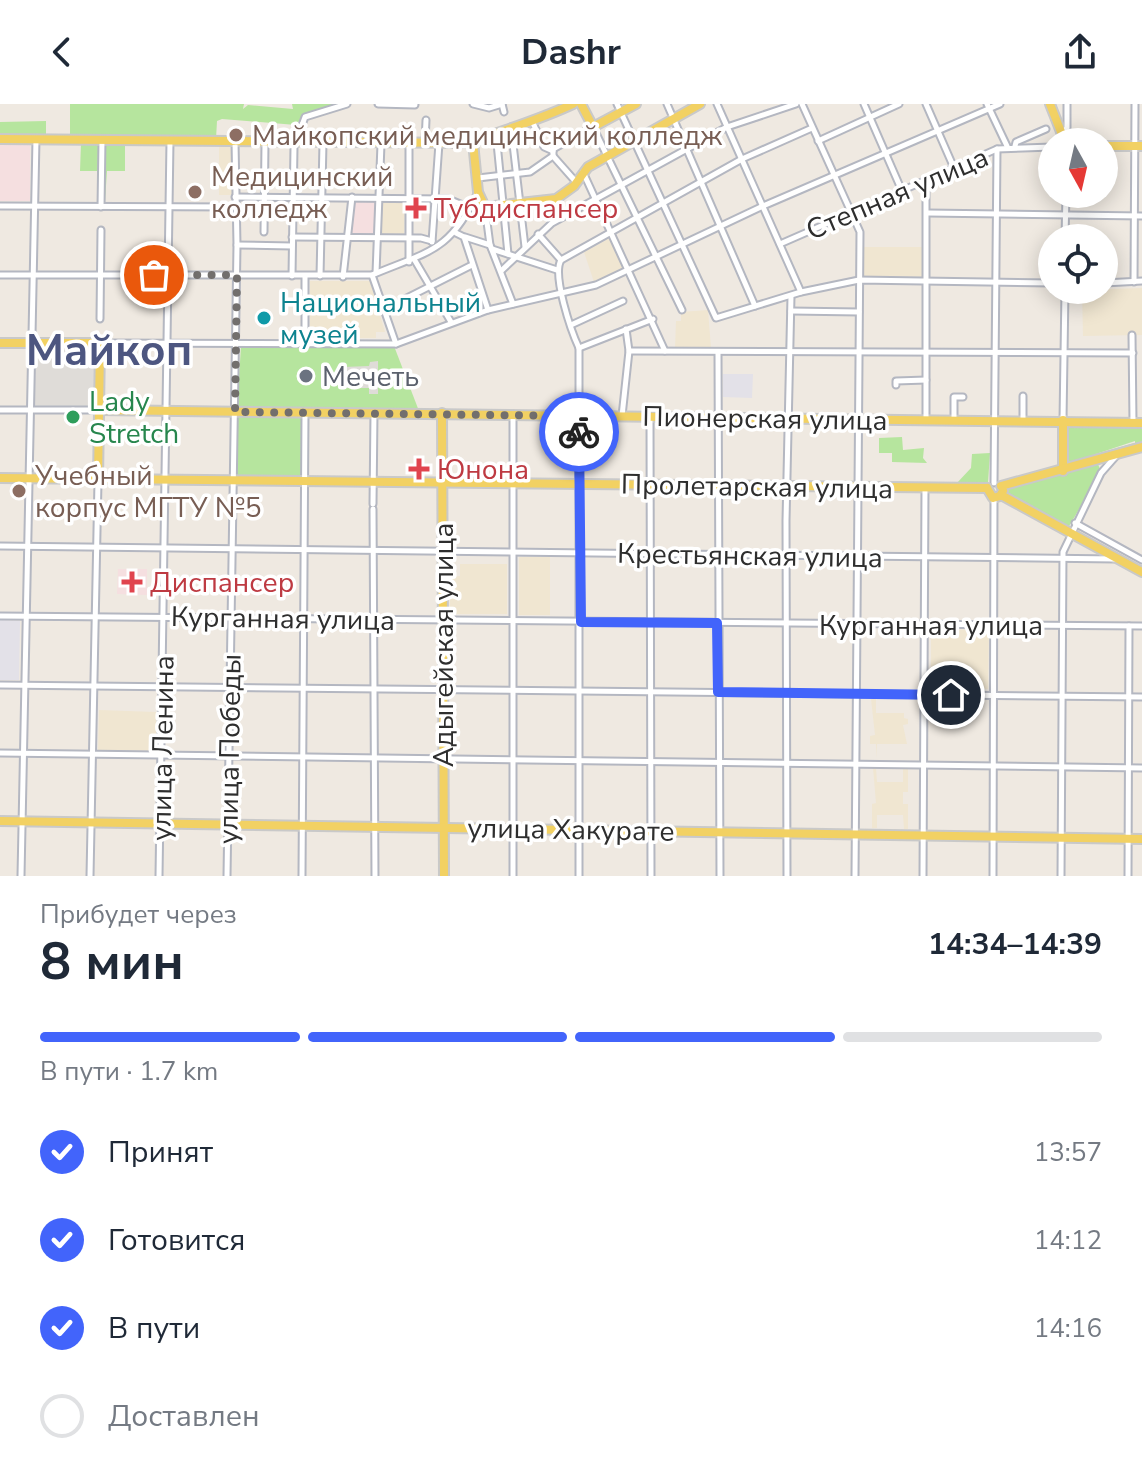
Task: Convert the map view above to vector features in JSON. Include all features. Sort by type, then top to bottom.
[{"type":"main road","points":[[0,139],[381,144],[473,142],[512,126],[533,123],[573,104]]},
{"type":"main road","points":[[581,104],[593,127],[619,108],[636,104]]},
{"type":"main road","points":[[473,142],[478,192],[485,207],[556,199],[576,182],[583,171],[700,104]]},
{"type":"main road","points":[[1050,104],[1060,128]]},
{"type":"main road","points":[[0,343],[100,343],[98,480]]},
{"type":"main road","name":"Пионерская улица","points":[[99,410],[1138,423]]},
{"type":"main road","name":"Адыгейская улица","points":[[442,413],[444,876]]},
{"type":"main road","points":[[1063,420],[1063,471]]},
{"type":"main road","name":"Пролетарская улица","points":[[0,478],[996,490],[1142,447]]},
{"type":"main road","points":[[996,490],[1142,572]]},
{"type":"main road","name":"улица Хакурате","points":[[0,821],[228,822],[1142,839]]},
{"type":"street","points":[[292,276],[295,143],[301,123],[311,115],[347,104]]},
{"type":"street","points":[[378,104],[415,105]]},
{"type":"street","points":[[473,104],[502,104],[504,112]]},
{"type":"street","points":[[667,104],[755,306]]},
{"type":"street","points":[[717,104],[801,292]]},
{"type":"street","points":[[501,271],[552,223],[727,127],[799,104],[860,232],[855,876]]},
{"type":"street","points":[[864,104],[902,191]]},
{"type":"street","points":[[818,141],[899,104]]},
{"type":"street","points":[[926,104],[954,168]]},
{"type":"street","points":[[100,343],[396,344],[488,310],[596,285],[763,206],[886,154],[988,106],[1000,104]]},
{"type":"street","points":[[1067,104],[1067,128]]},
{"type":"street","points":[[1134,282],[1133,216],[1138,146],[1135,104]]},
{"type":"street","points":[[988,106],[1007,146]]},
{"type":"street","points":[[619,108],[717,318],[801,292],[859,280],[1038,283]]},
{"type":"street","points":[[425,143],[426,120]]},
{"type":"street","points":[[533,123],[544,147],[576,182]]},
{"type":"street","points":[[512,126],[525,247]]},
{"type":"street","points":[[478,178],[530,172],[593,127],[682,310]]},
{"type":"street","points":[[579,876],[579,348],[557,270],[561,260],[742,159],[812,128]]},
{"type":"street","points":[[496,132],[508,254]]},
{"type":"street","name":"Степная улица","points":[[1015,146],[1016,142],[1038,132]]},
{"type":"street","points":[[21,876],[36,139]]},
{"type":"street","name":"улица Ленина","points":[[159,876],[170,141]]},
{"type":"street","points":[[101,207],[102,142]]},
{"type":"street","name":"улица Победы","points":[[227,876],[237,275],[235,142]]},
{"type":"street","points":[[264,232],[265,142]]},
{"type":"street","points":[[320,276],[323,143]]},
{"type":"street","points":[[431,249],[439,143]]},
{"type":"street","points":[[381,144],[374,274],[396,344]]},
{"type":"street","points":[[409,144],[407,238],[411,261],[451,322]]},
{"type":"street","name":"Степная улица","points":[[780,244],[997,149],[1007,146],[1038,147]]},
{"type":"street","points":[[993,876],[997,149]]},
{"type":"street","points":[[583,171],[665,351]]},
{"type":"street","points":[[926,181],[926,419]]},
{"type":"street","points":[[0,275],[343,277],[374,274],[411,261],[456,233],[478,192]]},
{"type":"street","points":[[235,197],[436,199],[452,200],[470,208],[485,207],[490,246],[513,304]]},
{"type":"street","points":[[343,277],[352,197]]},
{"type":"street","points":[[0,206],[236,207]]},
{"type":"street","points":[[1065,208],[1065,224]]},
{"type":"street","points":[[928,213],[1142,216]]},
{"type":"street","points":[[100,319],[101,230]]},
{"type":"street","points":[[456,233],[557,270]]},
{"type":"street","points":[[538,234],[561,260]]},
{"type":"street","points":[[292,237],[432,241]]},
{"type":"street","points":[[464,237],[488,310]]},
{"type":"street","points":[[237,245],[292,246]]},
{"type":"street","points":[[385,309],[472,265]]},
{"type":"street","points":[[305,276],[305,344]]},
{"type":"street","points":[[1118,283],[1142,281]]},
{"type":"street","points":[[787,876],[786,556],[791,296]]},
{"type":"street","points":[[571,325],[623,301]]},
{"type":"street","points":[[1063,420],[1065,304]]},
{"type":"street","points":[[791,311],[859,312]]},
{"type":"street","points":[[579,348],[653,319]]},
{"type":"street","points":[[622,417],[629,351],[626,329]]},
{"type":"street","points":[[1132,335],[1138,423]]},
{"type":"street","points":[[629,351],[1133,353]]},
{"type":"street","points":[[718,352],[720,876]]},
{"type":"street","points":[[896,385],[896,381],[901,380],[926,380]]},
{"type":"street","points":[[1023,396],[1023,420]]},
{"type":"street","points":[[954,420],[954,397],[963,397]]},
{"type":"street","name":"Пионерская улица","points":[[0,410],[99,410]]},
{"type":"street","points":[[302,876],[305,412]]},
{"type":"street","points":[[374,413],[375,876]]},
{"type":"street","points":[[513,414],[513,876]]},
{"type":"street","points":[[650,417],[648,691],[651,876]]},
{"type":"street","points":[[1061,876],[1062,558],[1070,533],[1101,473],[1117,455]]},
{"type":"street","points":[[1094,462],[1101,467],[1101,473]]},
{"type":"street","points":[[90,876],[98,480]]},
{"type":"street","points":[[923,876],[925,488]]},
{"type":"street","points":[[1075,523],[1142,560]]},
{"type":"street","name":"Крестьянская улица","points":[[0,546],[1117,559]]},
{"type":"street","name":"Курганная улица","points":[[0,616],[1142,626]]},
{"type":"street","points":[[1128,876],[1129,626]]},
{"type":"street","points":[[0,685],[1142,697]]},
{"type":"street","points":[[0,753],[1142,768]]},
{"type":"shaded area","points":[[0,144],[30,144],[30,201],[0,201]]},
{"type":"shaded area","points":[[219,146],[233,146],[232,195],[219,195]]},
{"type":"shaded area","points":[[352,201],[376,202],[376,235],[349,234]]},
{"type":"shaded area","points":[[381,202],[405,202],[404,235],[381,235]]},
{"type":"shaded area","points":[[612,237],[627,267],[594,282],[584,252]]},
{"type":"shaded area","points":[[864,247],[926,247],[926,277],[864,276]]},
{"type":"shaded area","points":[[310,281],[370,281],[385,332],[376,332],[376,338],[310,338]]},
{"type":"shaded area","points":[[1142,288],[1142,335],[1083,336],[1082,304],[1118,304],[1118,289]]},
{"type":"shaded area","points":[[708,310],[711,348],[675,348],[676,321],[681,321],[681,312]]},
{"type":"shaded area","points":[[35,347],[96,347],[95,408],[33,407]]},
{"type":"shaded area","points":[[378,361],[378,394],[369,394],[369,388],[343,388],[343,384],[334,384],[334,372],[343,372],[343,367],[369,366],[370,362]]},
{"type":"shaded area","points":[[723,374],[753,374],[752,398],[723,397]]},
{"type":"shaded area","points":[[519,557],[550,557],[550,615],[519,615]]},
{"type":"shaded area","points":[[460,564],[507,564],[507,614],[450,614],[450,577],[460,576]]},
{"type":"shaded area","name":"Диспансер","points":[[118,569],[147,569],[147,595],[117,594]]},
{"type":"shaded area","points":[[0,620],[20,621],[19,680],[0,680]]},
{"type":"shaded area","points":[[931,629],[989,630],[988,689],[931,689]]},
{"type":"shaded area","points":[[871,699],[876,699],[876,713],[904,713],[904,718],[908,719],[908,724],[903,725],[907,744],[877,744],[877,759],[876,744],[870,744],[870,736],[875,735]]},
{"type":"shaded area","points":[[99,710],[156,712],[156,751],[98,750]]},
{"type":"shaded area","points":[[873,768],[876,768],[877,782],[903,782],[903,768],[908,768],[908,792],[903,792],[903,804],[908,804],[908,829],[904,829],[903,815],[877,815],[877,828],[872,828],[872,804],[876,803]]},
{"type":"green space","points":[[70,104],[244,104],[243,109],[248,105],[293,109],[292,104],[344,104],[302,117],[296,125],[222,119],[217,121],[216,139],[70,138]]},
{"type":"green space","points":[[46,121],[46,137],[0,136],[0,122]]},
{"type":"green space","points":[[125,142],[125,171],[107,171],[105,201],[105,171],[100,171],[98,201],[97,171],[80,171],[81,143]]},
{"type":"green space","points":[[241,346],[394,346],[419,411],[237,408]]},
{"type":"green space","points":[[238,415],[303,416],[301,477],[237,477]]},
{"type":"green space","points":[[1065,425],[1142,426],[1142,444],[1135,446],[1135,441],[1090,456],[1134,443],[1133,446],[1069,467]]},
{"type":"green space","points":[[902,437],[903,450],[924,448],[923,458],[927,463],[892,462],[892,453],[879,453],[879,438]]},
{"type":"green space","points":[[990,453],[988,483],[956,484],[971,468],[972,454]]},
{"type":"green space","points":[[1098,464],[1101,472],[1068,528],[1005,493],[1007,487]]},
{"type":"way so far","points":[[154,275],[237,275],[235,412],[579,416],[579,432]]},
{"type":"place","name":"Майкопский медицинский колледж","points":[[236,135]]},
{"type":"place","name":"Медицинский колледж","points":[[195,192]]},
{"type":"place","name":"Тубдиспансер","points":[[416,208]]},
{"type":"place","name":"Национальный музей","points":[[264,318]]},
{"type":"place","name":"Мечеть","points":[[306,376]]},
{"type":"place","name":"Lady Stretch","points":[[73,417]]},
{"type":"place","name":"Юнона","points":[[419,469]]},
{"type":"place","name":"Учебный корпус МГТУ №5","points":[[19,491]]},
{"type":"place","name":"Диспансер","points":[[132,582]]},
{"type":"district","name":"Майкоп","points":[[109,350]]},
{"type":"route","points":[[579,432],[581,622],[717,623],[718,692],[951,695]]}]
